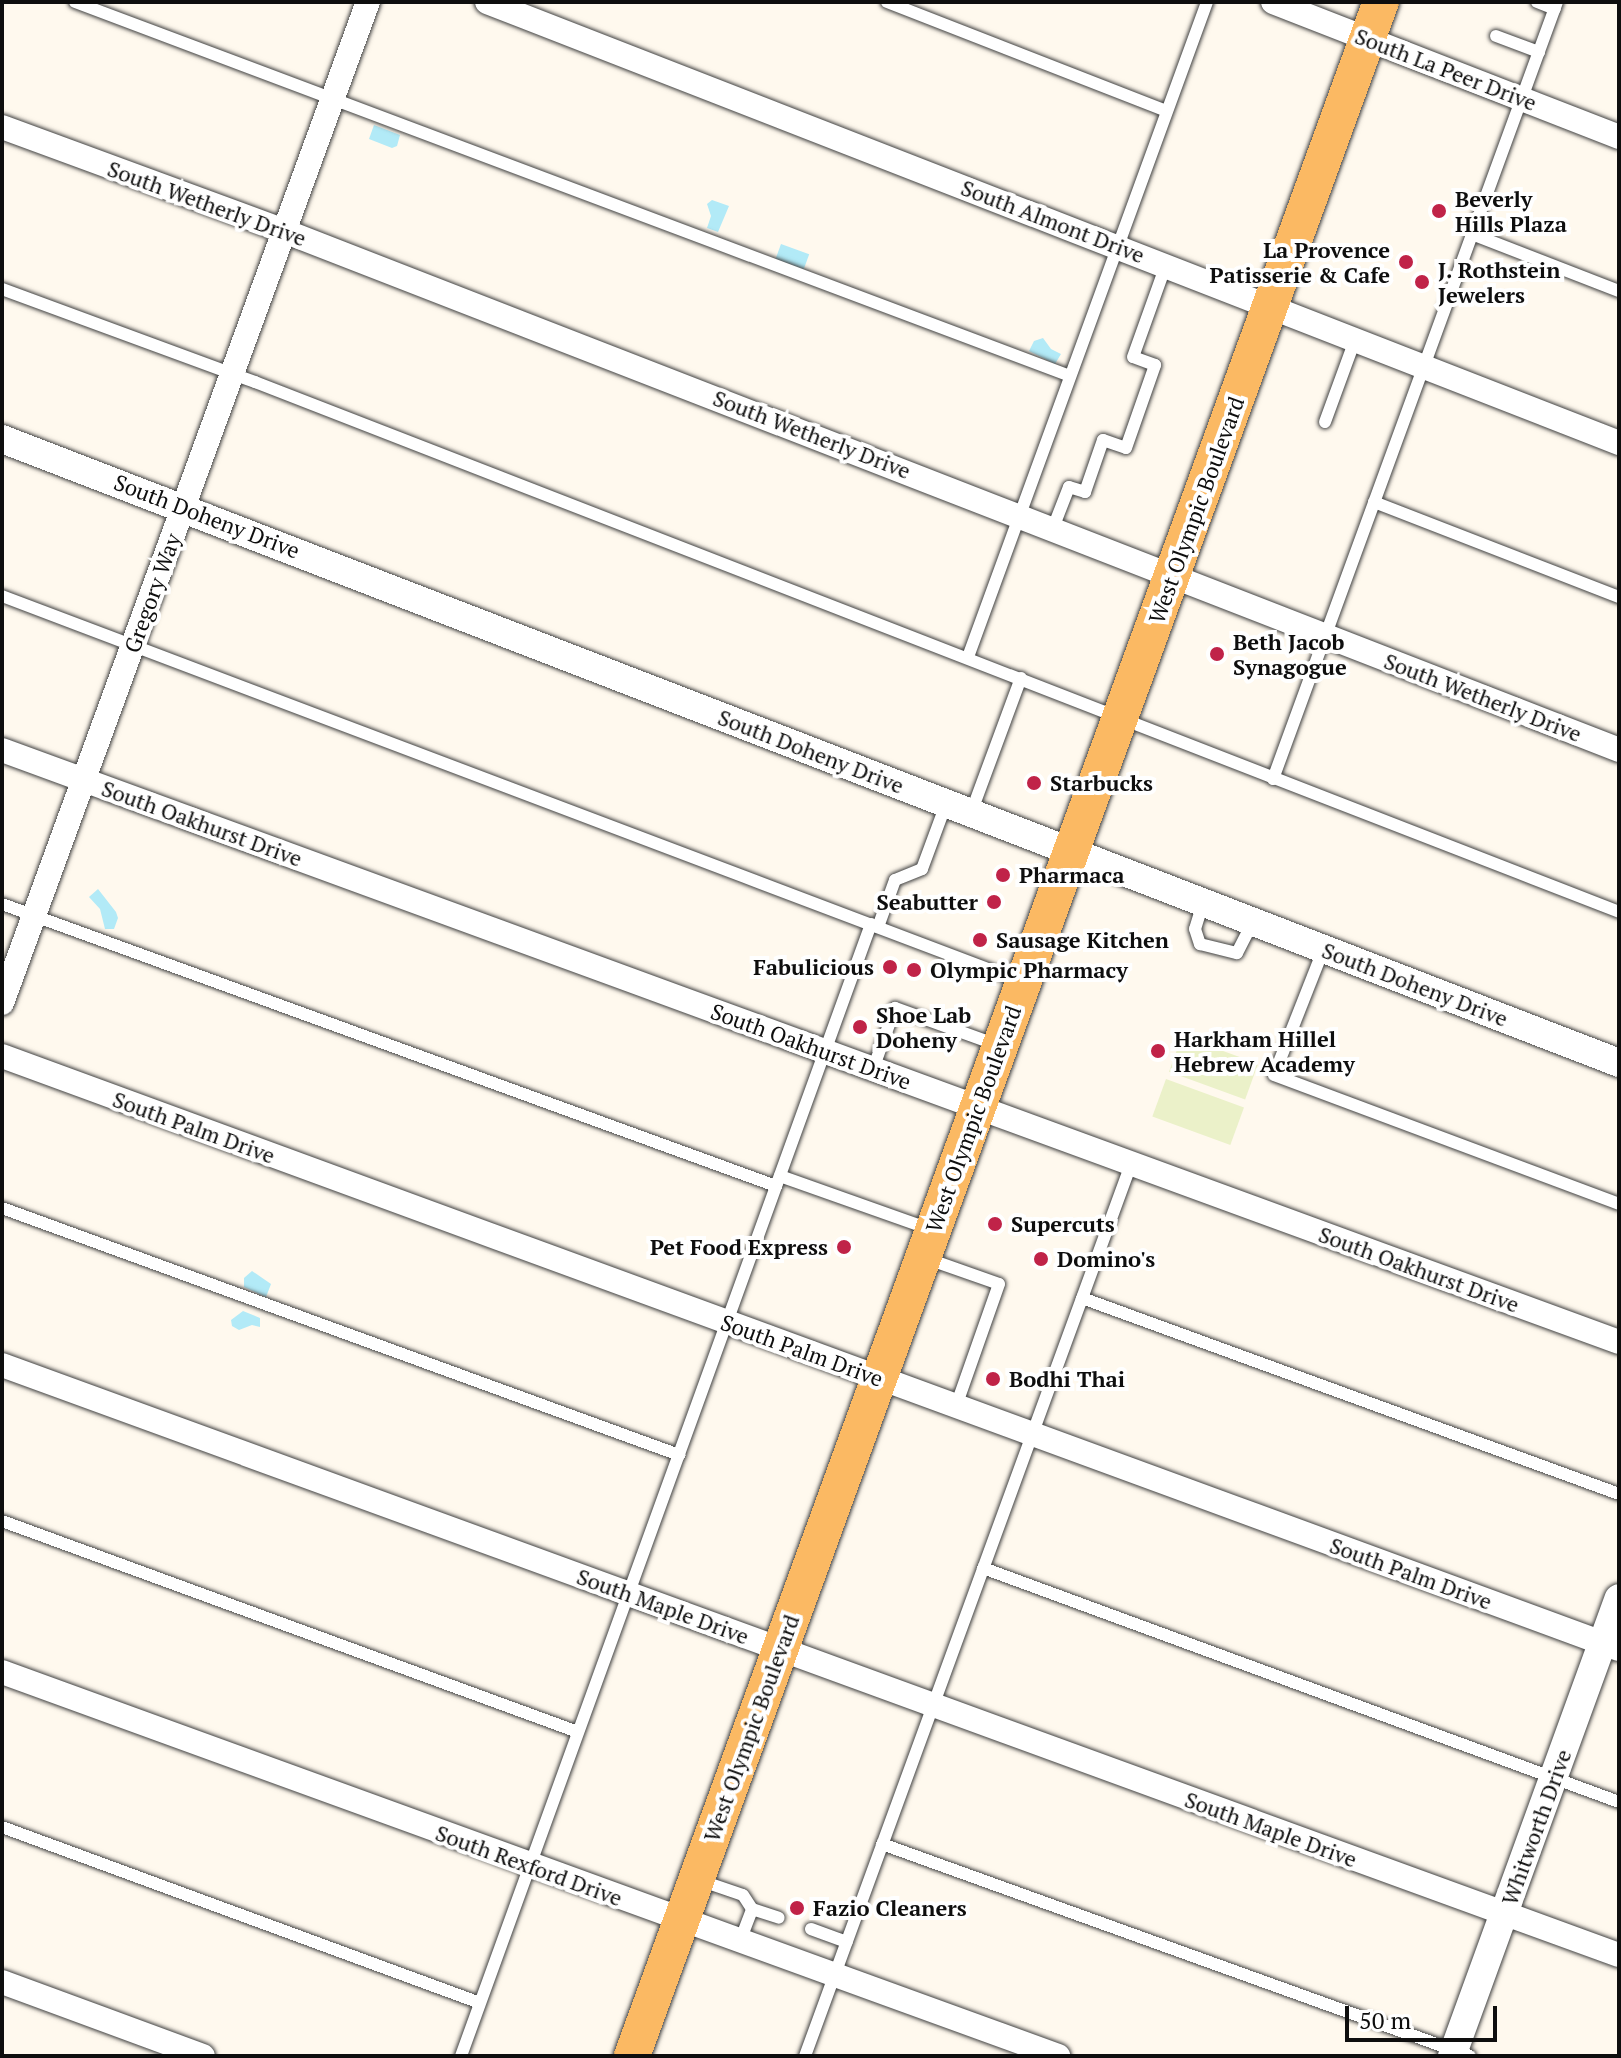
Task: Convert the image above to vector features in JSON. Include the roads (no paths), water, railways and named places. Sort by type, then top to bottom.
[{"type":"main road","name":"West Olympic Boulevard","points":[[632,2056],[1381,2]]},
{"type":"street","name":"Gregory Way","points":[[2,1003],[368,2]]},
{"type":"street","name":"South Almont Drive","points":[[487,2],[1619,443]]},
{"type":"street","name":"South La Peer Drive","points":[[1273,2],[1619,137]]},
{"type":"street","name":"South Wetherly Drive","points":[[2,127],[284,231],[1019,514],[1619,750]]},
{"type":"street","name":"South Doheny Drive","points":[[2,439],[1619,1063]]},
{"type":"street","name":"South Oakhurst Drive","points":[[2,750],[1619,1342]]},
{"type":"street","name":"South Palm Drive","points":[[2,1056],[1611,1646]]},
{"type":"street","name":"South Maple Drive","points":[[2,1365],[1619,1955]]},
{"type":"street","name":"Whitworth Drive","points":[[1459,2054],[1504,1913],[1554,1779],[1611,1646],[1619,1598]]},
{"type":"street","name":"South Rexford Drive","points":[[2,1672],[1058,2056]]},
{"type":"street","points":[[2,1982],[203,2056]]},
{"type":"lane","points":[[75,2],[333,96],[1070,376]]},
{"type":"lane","points":[[887,2],[1167,111]]},
{"type":"lane","points":[[968,657],[1207,2]]},
{"type":"lane","points":[[1273,779],[1556,6],[1537,2]]},
{"type":"lane","points":[[1496,36],[1539,52]]},
{"type":"lane","points":[[1472,234],[1619,291]]},
{"type":"lane","points":[[1053,528],[1069,487],[1085,492],[1103,440],[1126,448],[1155,365],[1133,357],[1166,265]]},
{"type":"lane","points":[[2,289],[232,373],[1619,912]]},
{"type":"lane","points":[[1325,422],[1355,340]]},
{"type":"lane","points":[[1374,502],[1619,597]]},
{"type":"lane","points":[[2,596],[1023,982]]},
{"type":"lane","points":[[461,2056],[825,1051],[874,926],[895,880],[922,869],[958,809],[1021,678]]},
{"type":"lane","points":[[1203,903],[1195,929],[1200,944],[1237,953],[1253,921]]},
{"type":"lane","points":[[2,904],[778,1181],[928,1243],[999,1284],[956,1406]]},
{"type":"lane","points":[[1324,948],[1274,1075],[1619,1204]]},
{"type":"lane","points":[[873,1069],[895,1008],[1000,1046]]},
{"type":"lane","points":[[805,2056],[1131,1164]]},
{"type":"lane","points":[[2,1208],[679,1455]]},
{"type":"lane","points":[[1082,1298],[1619,1494]]},
{"type":"lane","points":[[2,1521],[578,1732]]},
{"type":"lane","points":[[983,1568],[1619,1802]]},
{"type":"lane","points":[[2,1827],[480,2003]]},
{"type":"lane","points":[[882,1844],[1459,2054]]},
{"type":"lane","points":[[696,1879],[743,1895],[752,1909],[779,1918]]},
{"type":"lane","points":[[740,1941],[752,1909]]},
{"type":"lane","points":[[811,1929],[847,1942]]},
{"type":"water","points":[[374,125],[400,135],[397,146],[392,148],[369,139]]},
{"type":"water","points":[[712,200],[729,206],[718,232],[707,228],[711,216],[707,204]]},
{"type":"water","points":[[781,244],[809,254],[804,269],[776,259]]},
{"type":"water","points":[[1043,338],[1051,349],[1061,354],[1055,364],[1029,351],[1034,341]]},
{"type":"water","points":[[98,889],[116,912],[118,918],[114,929],[105,929],[100,909],[89,897]]},
{"type":"water","points":[[252,1271],[271,1284],[266,1297],[244,1287],[244,1278]]},
{"type":"water","points":[[243,1311],[260,1318],[260,1327],[252,1325],[239,1330],[232,1326],[231,1320]]},
{"type":"place","name":"Beverly Hills Plaza","points":[[1439,211]]},
{"type":"place","name":"La Provence Patisserie & Cafe","points":[[1406,262]]},
{"type":"place","name":"J. Rothstein Jewelers","points":[[1422,282]]},
{"type":"place","name":"Beth Jacob Synagogue","points":[[1217,654]]},
{"type":"place","name":"Starbucks","points":[[1034,783]]},
{"type":"place","name":"Pharmaca","points":[[1003,875]]},
{"type":"place","name":"Seabutter","points":[[994,902]]},
{"type":"place","name":"Sausage Kitchen","points":[[980,940]]},
{"type":"place","name":"Fabulicious","points":[[890,967]]},
{"type":"place","name":"Olympic Pharmacy","points":[[914,970]]},
{"type":"place","name":"Shoe Lab Doheny","points":[[860,1027]]},
{"type":"place","name":"Harkham Hillel Hebrew Academy","points":[[1158,1051]]},
{"type":"place","name":"Supercuts","points":[[995,1224]]},
{"type":"place","name":"Pet Food Express","points":[[844,1247]]},
{"type":"place","name":"Domino's","points":[[1041,1259]]},
{"type":"place","name":"Bodhi Thai","points":[[993,1379]]},
{"type":"place","name":"Fazio Cleaners","points":[[797,1908]]}]
